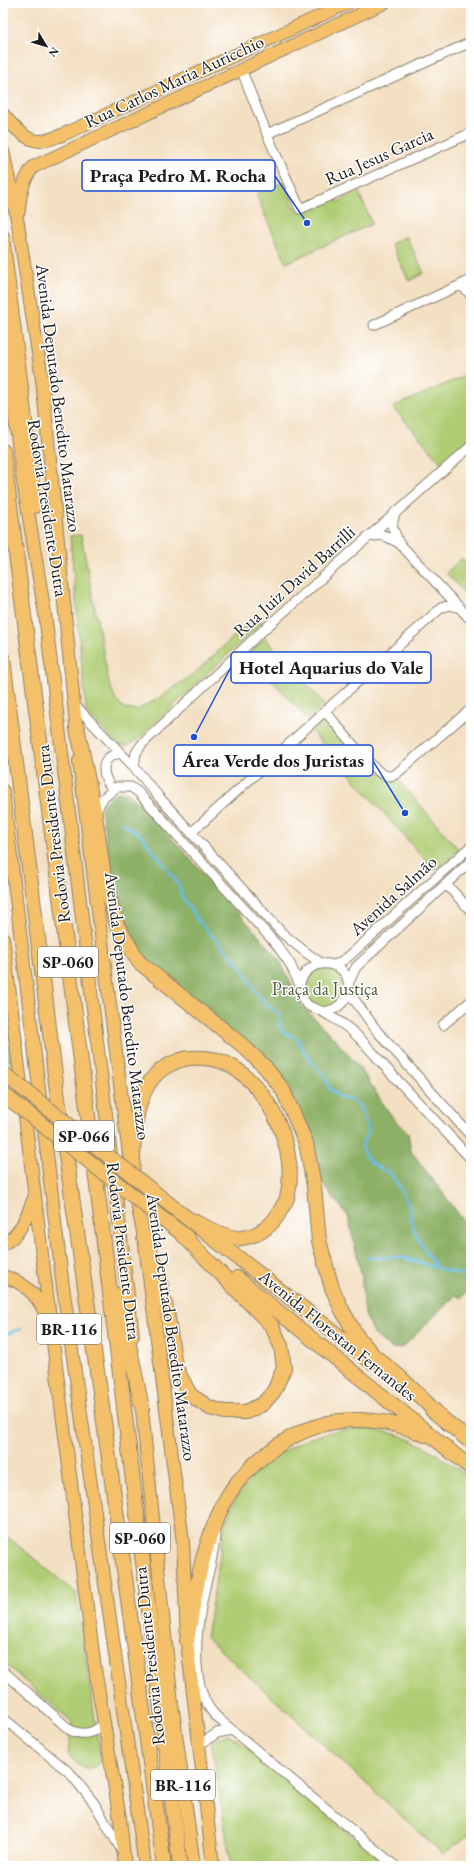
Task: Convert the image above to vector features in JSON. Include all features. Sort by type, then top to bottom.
[{"type":"highway","name":"Rodovia Presidente Dutra","points":[[3,451],[100,1210],[180,1866]]},
{"type":"highway","name":"Rodovia Presidente Dutra","points":[[3,659],[58,1099],[101,1400],[164,1866]]},
{"type":"highway","points":[[77,728],[95,815],[104,877],[117,925],[138,962],[242,1045],[265,1068],[283,1090],[306,1143],[314,1186],[319,1241],[332,1288],[342,1310],[356,1335],[374,1356],[401,1378],[440,1416]]},
{"type":"highway","points":[[132,1178],[136,1125],[141,1101],[149,1084],[162,1068],[184,1058],[208,1057],[231,1066],[248,1079],[268,1103],[280,1127],[288,1153],[290,1177],[287,1198],[275,1222],[258,1233],[241,1238],[224,1235],[189,1219]]},
{"type":"highway","name":"SP-066","points":[[3,1073],[189,1219]]},
{"type":"highway","name":"SP-066","points":[[3,1094],[181,1233]]},
{"type":"highway","points":[[100,1210],[142,1408]]},
{"type":"highway","name":"Avenida Florestan Fernandes","points":[[189,1219],[471,1442]]},
{"type":"highway","points":[[144,1237],[158,1274],[167,1312],[175,1366],[190,1395],[210,1408],[225,1412],[246,1412],[263,1404],[274,1391],[284,1368],[281,1346],[272,1326],[181,1233]]},
{"type":"highway","name":"Avenida Florestan Fernandes","points":[[181,1233],[471,1468]]},
{"type":"highway","points":[[187,1641],[197,1578],[204,1550],[225,1500],[251,1466],[292,1438],[318,1426],[344,1421],[394,1424],[420,1432],[440,1442]]},
{"type":"main road","name":"Rua Carlos Maria Auricchio","points":[[3,114],[14,127],[26,136],[41,141],[62,135],[348,3]]},
{"type":"main road","name":"Rua Carlos Maria Auricchio","points":[[18,224],[19,199],[24,180],[33,167],[384,3]]},
{"type":"main road","points":[[241,69],[244,50]]},
{"type":"main road","name":"Avenida Deputado Benedito Matarazzo","points":[[3,152],[18,224],[42,379],[77,728],[80,780],[132,1178],[144,1237],[183,1542],[187,1641],[213,1866]]},
{"type":"main road","points":[[3,236],[28,437],[45,614]]},
{"type":"main road","name":"Rodovia Presidente Dutra","points":[[3,323],[22,475],[45,614],[142,1408],[172,1704],[194,1866]]},
{"type":"main road","name":"Rodovia Presidente Dutra","points":[[3,791],[63,1287],[145,1866]]},
{"type":"main road","points":[[3,938],[50,1327],[104,1724],[120,1819],[125,1861]]},
{"type":"main road","points":[[3,1244],[7,1242],[22,1226],[35,1197]]},
{"type":"main road","points":[[8,1278],[32,1291],[41,1302],[50,1327]]},
{"type":"street","points":[[241,69],[267,134],[471,42]]},
{"type":"street","name":"Rua Jesus Garcia","points":[[267,134],[300,209],[471,133]]},
{"type":"street","points":[[374,325],[471,280]]},
{"type":"street","points":[[461,285],[471,295]]},
{"type":"street","name":"Rua Juiz David Barrilli","points":[[134,767],[136,753],[142,744],[328,572],[471,446]]},
{"type":"street","points":[[395,512],[392,526],[399,543]]},
{"type":"street","points":[[367,537],[383,535],[399,543],[471,620]]},
{"type":"street","points":[[191,833],[441,608],[450,605],[460,608]]},
{"type":"street","points":[[74,704],[134,767],[191,833],[282,933],[322,964]]},
{"type":"street","points":[[325,711],[373,766],[382,774],[390,776],[396,774],[471,709]]},
{"type":"street","points":[[112,789],[104,776],[104,766],[109,757],[120,753]]},
{"type":"street","points":[[95,815],[102,799],[112,789],[123,786],[131,787],[149,803],[276,944],[289,962],[300,985]]},
{"type":"street","name":"Avenida Salmão","points":[[334,966],[348,957],[471,846]]},
{"type":"street","points":[[462,854],[468,864]]},
{"type":"street","name":"Avenida Salmão","points":[[348,987],[356,967],[468,864]]},
{"type":"street","points":[[446,884],[471,911]]},
{"type":"street","points":[[471,1136],[377,1031],[348,987],[346,975],[334,966],[322,964],[316,965],[305,972],[300,985],[300,993],[308,1006],[323,1012],[350,1029],[471,1159]]},
{"type":"street","points":[[323,1012],[330,1011],[342,1004],[348,987]]},
{"type":"street","points":[[443,1025],[471,1001]]},
{"type":"street","points":[[215,1524],[212,1564],[202,1602],[198,1635],[197,1674],[207,1704],[218,1718],[395,1866]]},
{"type":"street","points":[[3,1671],[70,1730],[79,1733],[88,1733],[97,1730],[104,1724]]},
{"type":"street","points":[[3,1718],[70,1773],[94,1803],[125,1861]]},
{"type":"street","points":[[199,1745],[217,1733],[232,1730]]},
{"type":"green space","points":[[284,182],[297,212],[334,196],[337,202],[359,192],[372,224],[286,263],[256,194]]},
{"type":"green space","points":[[406,236],[424,273],[409,281],[391,244]]},
{"type":"green space","points":[[471,373],[471,443],[444,466],[393,407]]},
{"type":"green space","points":[[81,535],[109,683],[116,700],[125,709],[137,710],[161,697],[197,671],[256,616],[262,622],[138,739],[127,746],[118,745],[86,712],[70,536]]},
{"type":"green space","points":[[462,558],[466,562],[465,569],[471,581],[471,600],[446,573]]},
{"type":"green space","points":[[265,638],[324,704],[307,719],[248,654]]},
{"type":"green space","points":[[327,715],[380,773],[395,776],[459,850],[435,871],[311,731]]},
{"type":"green space","points":[[118,792],[128,793],[144,807],[279,959],[302,1006],[334,1038],[362,1071],[392,1117],[408,1132],[411,1151],[464,1221],[471,1234],[471,1288],[461,1298],[456,1295],[403,1347],[392,1349],[373,1334],[365,1315],[361,1273],[348,1216],[324,1186],[311,1139],[288,1091],[143,958],[114,889],[101,809],[104,802]]},
{"type":"green space","name":"Praça da Justiça","points":[[329,966],[344,976],[345,997],[329,1009],[310,1004],[304,992],[305,978],[309,972]]},
{"type":"green space","points":[[3,986],[13,1065],[3,1056]]},
{"type":"green space","points":[[362,1428],[394,1434],[421,1444],[471,1479],[471,1833],[443,1854],[206,1637],[225,1526],[233,1504],[245,1485],[260,1469],[277,1455],[297,1444],[340,1430]]},
{"type":"green space","points":[[3,1533],[76,1593],[101,1760],[98,1765],[93,1767],[81,1767],[68,1754],[72,1722],[3,1662]]},
{"type":"green space","points":[[228,1734],[238,1740],[388,1866],[231,1866],[211,1741]]},
{"type":"waterway","points":[[121,822],[142,836],[178,884],[183,899],[199,922],[241,966],[256,992],[265,1003],[280,1015],[279,1026],[285,1034],[298,1039],[304,1053],[309,1056],[312,1063],[325,1076],[330,1089],[339,1097],[353,1101],[360,1107],[369,1132],[364,1139],[362,1147],[366,1157],[374,1165],[390,1173],[400,1188],[410,1208],[412,1225],[419,1241],[437,1268],[467,1276]]},
{"type":"waterway","points":[[367,1258],[401,1257],[437,1268]]},
{"type":"waterway","points":[[3,1335],[21,1329]]},
{"type":"place","name":"Praça Pedro M. Rocha","points":[[307,223]]},
{"type":"place","name":"Hotel Aquarius do Vale","points":[[194,737]]},
{"type":"place","name":"Área Verde dos Juristas","points":[[405,813]]}]
